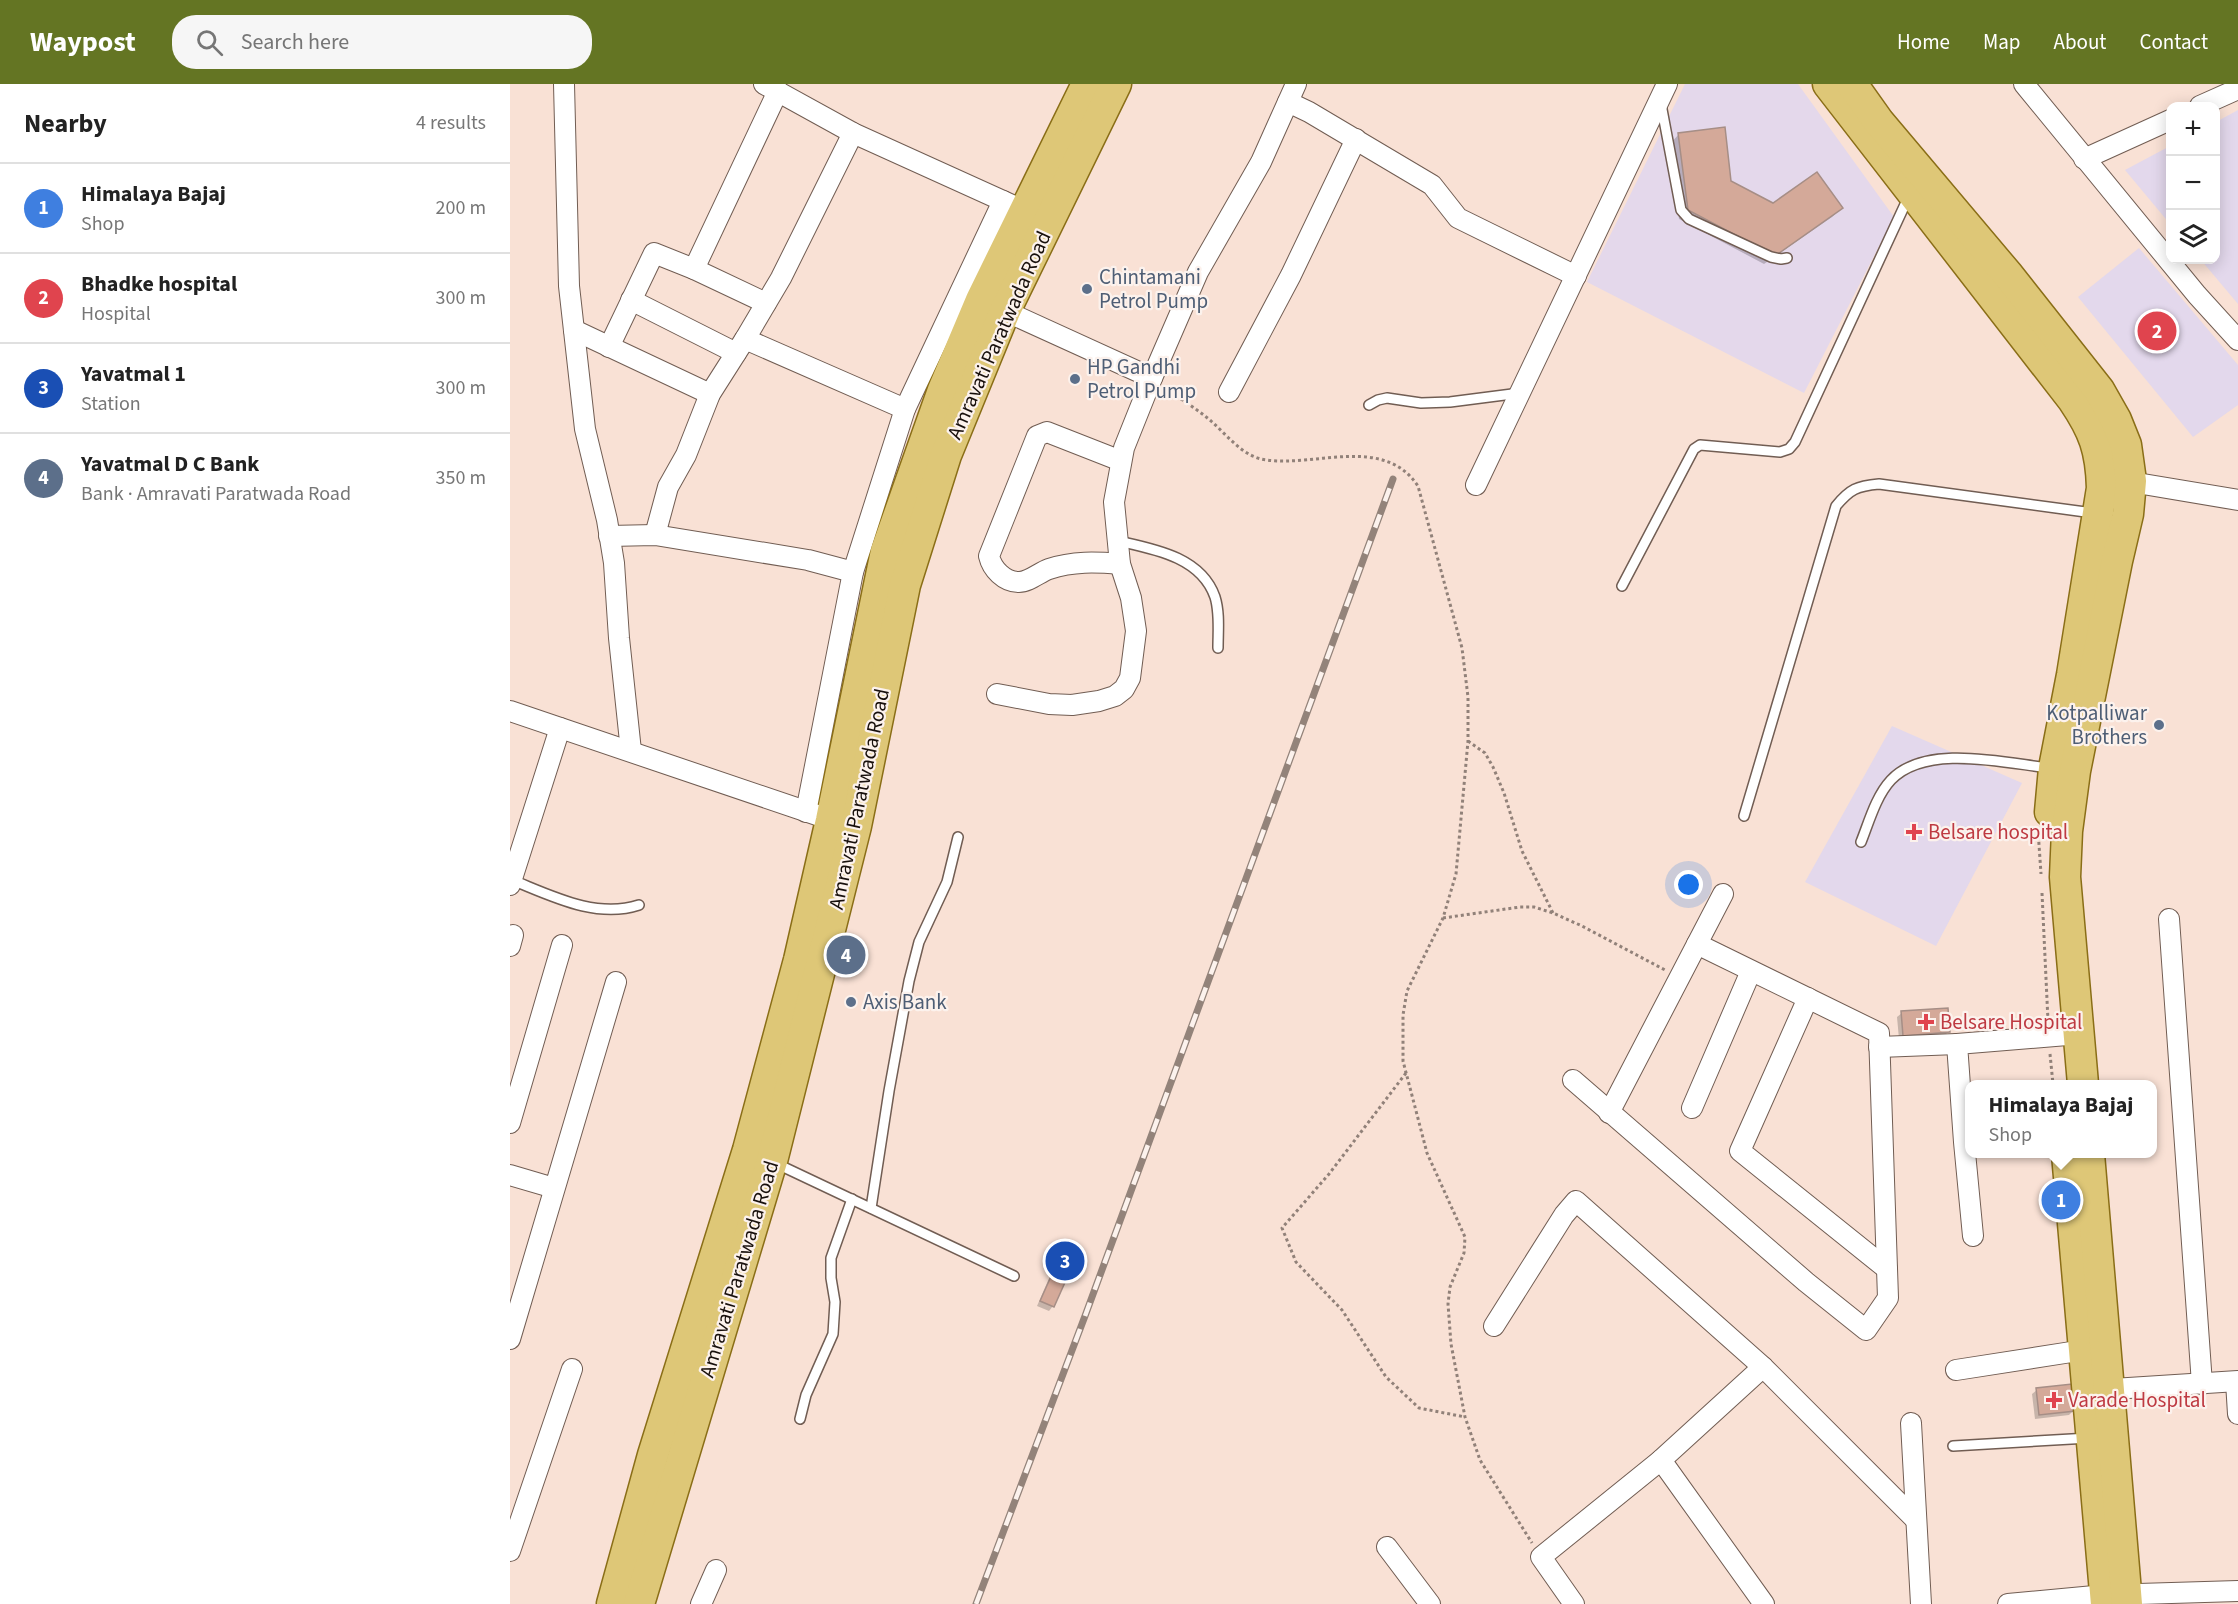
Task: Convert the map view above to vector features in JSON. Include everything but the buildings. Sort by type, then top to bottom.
[{"type":"main road","name":"Amravati Paratwada Road","points":[[639,1604],[760,1156],[856,826],[904,585],[1025,211],[1087,84]]},
{"type":"main road","name":"Amravati Paratwada Road","points":[[1025,211],[1116,84]]},
{"type":"main road","points":[[1828,84],[1916,182]]},
{"type":"main road","points":[[1852,84],[1879,122],[1916,182],[2090,426],[2102,467],[2116,480],[2128,514],[2048,832],[2047,897],[2062,1035],[2062,1080]]},
{"type":"main road","name":"Amravati Paratwada Road","points":[[612,1604],[652,1458],[760,1156],[799,960],[819,816],[886,551],[943,390],[993,305]]},
{"type":"main road","points":[[2065,770],[2072,675],[2098,513],[2116,480]]},
{"type":"main road","points":[[2062,1035],[2081,1080]]},
{"type":"main road","points":[[2067,1158],[2084,1350],[2099,1390],[2091,1438],[2116,1600]]},
{"type":"main road","points":[[2089,1158],[2099,1390],[2116,1600]]},
{"type":"street","points":[[564,84],[569,286],[585,429],[609,536],[631,751]]},
{"type":"street","points":[[997,694],[1049,704],[1072,705],[1115,696],[1124,689],[1130,678],[1136,631],[1131,598],[1120,564],[1114,502],[1124,448],[1198,272],[1261,162],[1296,84]]},
{"type":"street","points":[[2024,84],[2197,295],[2238,340]]},
{"type":"street","points":[[510,711],[819,816],[853,572],[905,409],[1025,211],[853,133],[771,87],[746,161],[694,269]]},
{"type":"street","points":[[2209,102],[2238,89]]},
{"type":"street","points":[[1476,485],[1663,91]]},
{"type":"street","points":[[1288,102],[1356,139],[1431,185],[1458,218],[1576,276]]},
{"type":"street","points":[[2084,159],[2166,122]]},
{"type":"street","points":[[655,535],[668,487],[686,455],[710,394],[781,278],[853,133]]},
{"type":"street","points":[[1229,392],[1291,275],[1356,139]]},
{"type":"street","points":[[609,347],[654,253],[766,303]]},
{"type":"street","points":[[631,300],[741,346],[905,409]]},
{"type":"street","points":[[993,305],[1152,378]]},
{"type":"street","points":[[574,330],[710,394]]},
{"type":"street","points":[[1120,564],[1095,562],[1070,564],[1048,569],[1020,582],[1009,579],[996,571],[989,556],[1037,436],[1041,433],[1047,432],[1121,461]]},
{"type":"street","points":[[2116,480],[2238,500]]},
{"type":"street","points":[[609,536],[655,535],[808,560],[853,572]]},
{"type":"street","points":[[511,882],[560,728]]},
{"type":"street","points":[[1609,1113],[1724,894]]},
{"type":"street","points":[[2169,919],[2202,1384]]},
{"type":"street","points":[[1573,1080],[1806,1282],[1866,1330],[1888,1298],[1879,1033],[1697,944]]},
{"type":"street","points":[[510,1123],[561,945]]},
{"type":"street","points":[[1692,1108],[1751,971]]},
{"type":"street","points":[[510,1335],[616,982]]},
{"type":"street","points":[[1808,998],[1740,1151],[1887,1269]]},
{"type":"street","points":[[1879,1047],[1958,1044],[2062,1035]]},
{"type":"street","points":[[1958,1044],[1965,1152]]},
{"type":"street","points":[[1966,1158],[1973,1236]]},
{"type":"street","points":[[510,1175],[555,1188]]},
{"type":"street","points":[[1494,1326],[1564,1215],[1576,1201],[1763,1367],[1916,1519]]},
{"type":"street","points":[[1956,1370],[2084,1350]]},
{"type":"street","points":[[1574,1604],[1541,1557],[1661,1460],[1763,1367]]},
{"type":"street","points":[[510,1551],[572,1369]]},
{"type":"street","points":[[2099,1390],[2237,1382],[2238,1414]]},
{"type":"street","points":[[1911,1423],[1921,1604]]},
{"type":"street","points":[[1661,1460],[1764,1604]]},
{"type":"street","points":[[1387,1547],[1430,1604]]},
{"type":"street","points":[[701,1604],[716,1570]]},
{"type":"street","points":[[2008,1604],[2116,1600],[2238,1591]]},
{"type":"lane","points":[[1663,91],[1681,210],[1684,215],[1771,257],[1780,260],[1786,258]]},
{"type":"lane","points":[[1622,586],[1694,449],[1700,445],[1780,452],[1789,449],[1795,442],[1916,182]]},
{"type":"lane","points":[[1369,405],[1387,398],[1421,403],[1450,402],[1520,393]]},
{"type":"lane","points":[[1744,816],[1836,506],[1846,494],[1860,486],[1879,484],[2098,513]]},
{"type":"lane","points":[[1118,541],[1164,552],[1184,561],[1202,575],[1214,596],[1219,619],[1218,648]]},
{"type":"lane","points":[[1861,842],[1880,796],[1892,779],[1911,767],[1954,757],[2065,770]]},
{"type":"lane","points":[[871,1208],[909,981],[919,942],[947,882],[958,837]]},
{"type":"lane","points":[[511,882],[570,903],[605,910],[628,909],[639,905]]},
{"type":"lane","points":[[760,1156],[1014,1276]]},
{"type":"lane","points":[[800,1419],[806,1395],[833,1334],[835,1302],[831,1278],[831,1258],[852,1199]]},
{"type":"lane","points":[[1953,1446],[2091,1438]]},
{"type":"path","points":[[1152,378],[1210,420],[1244,451],[1254,457],[1284,461],[1366,456],[1402,468],[1412,476],[1418,486],[1430,524],[1461,648],[1468,698],[1468,741],[1456,874],[1443,918],[1407,991],[1402,1040],[1406,1073],[1427,1153],[1466,1237],[1464,1253],[1450,1287],[1448,1304],[1451,1344],[1465,1417],[1480,1461],[1541,1557]]},
{"type":"path","points":[[1468,741],[1485,753],[1493,767],[1522,851],[1553,913]]},
{"type":"path","points":[[2038,829],[2041,876]]},
{"type":"path","points":[[2041,888],[2062,1035],[2054,1080]]},
{"type":"path","points":[[1443,918],[1534,907],[1553,913],[1680,977]]},
{"type":"path","points":[[1406,1073],[1329,1174],[1282,1228],[1296,1262],[1342,1310],[1386,1377],[1419,1408],[1465,1417]]},
{"type":"shaded area","points":[[1685,84],[1798,84],[1894,217],[1804,393],[1587,282]]},
{"type":"shaded area","points":[[2238,110],[2238,304],[2204,264],[2220,264],[2220,120]]},
{"type":"shaded area","points":[[2166,148],[2166,219],[2125,170]]},
{"type":"shaded area","points":[[2139,248],[2238,365],[2238,405],[2193,437],[2078,297]]},
{"type":"shaded area","name":"Belsare hospital","points":[[1892,726],[2022,783],[1936,946],[1805,882]]},
{"type":"railway","points":[[976,1604],[1085,1316],[1393,479]]},
{"type":"place","name":"Chintamani Petrol Pump","points":[[1087,289]]},
{"type":"place","name":"Bhadke hospital","points":[[2157,331]]},
{"type":"place","name":"HP Gandhi Petrol Pump","points":[[1075,379]]},
{"type":"place","name":"Kotpalliwar Brothers","points":[[2159,725]]},
{"type":"place","name":"Belsare hospital","points":[[1914,832]]},
{"type":"place","name":"Yavatmal D C Bank","points":[[846,955]]},
{"type":"place","name":"Axis Bank","points":[[851,1002]]},
{"type":"place","name":"Belsare Hospital","points":[[1926,1022]]},
{"type":"place","name":"Himalaya Bajaj","points":[[2061,1200]]},
{"type":"place","name":"Yavatmal 1","points":[[1065,1261]]},
{"type":"place","name":"Varade Hospital","points":[[2054,1400]]}]
